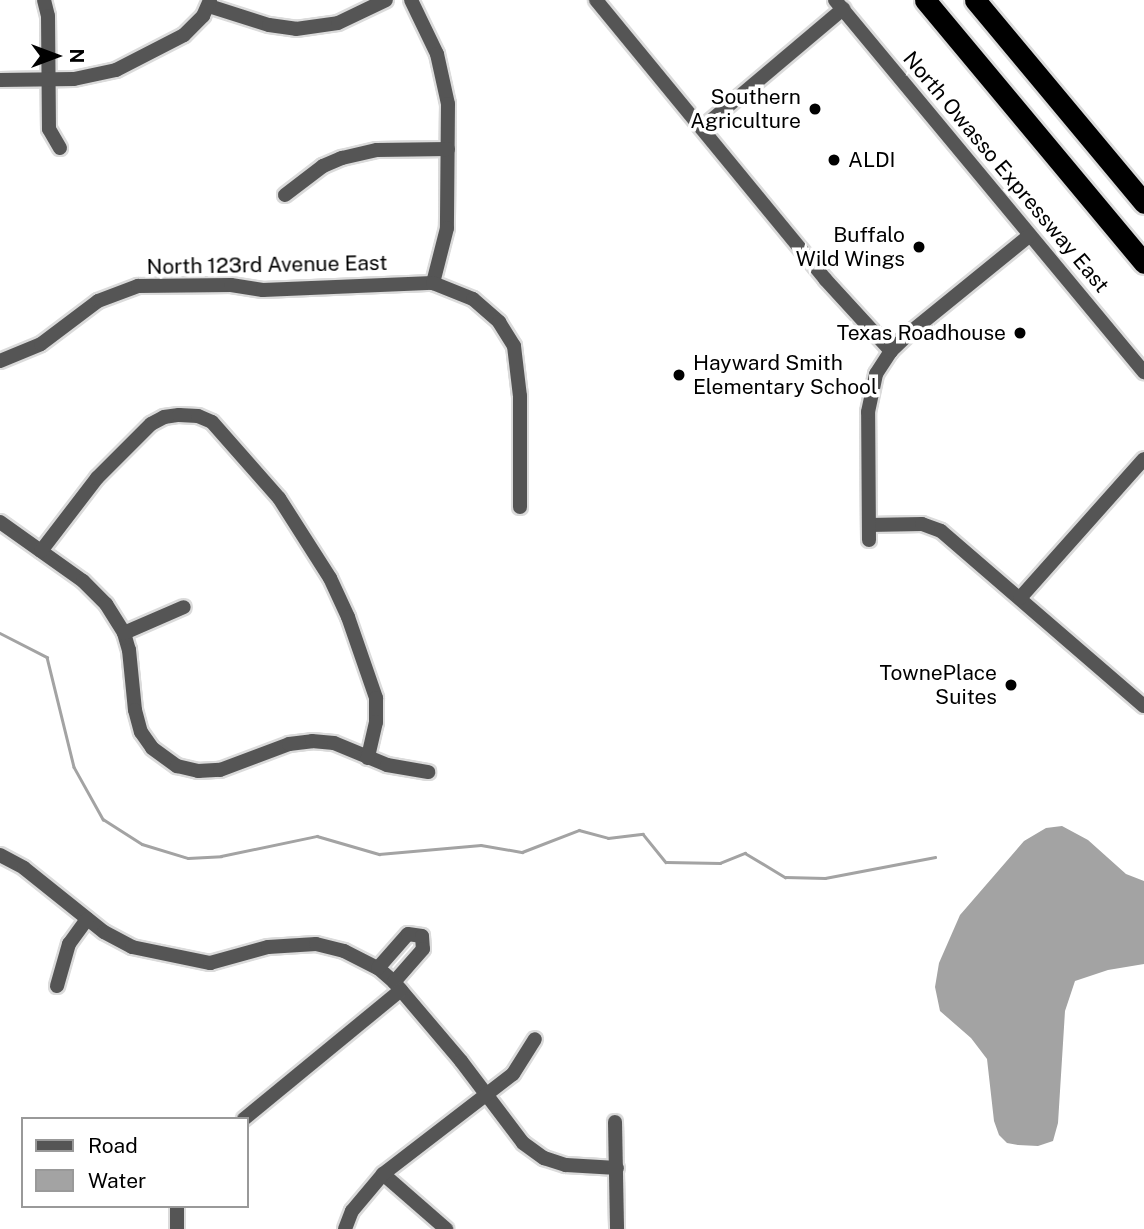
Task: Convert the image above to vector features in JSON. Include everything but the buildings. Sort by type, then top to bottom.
[{"type":"highway","points":[[925,0],[1144,262]]},
{"type":"highway","points":[[975,0],[1144,204]]},
{"type":"street","points":[[44,0],[48,16],[49,129],[60,148]]},
{"type":"street","points":[[0,80],[89,77],[129,65],[184,35],[203,16],[209,3],[268,25],[296,29],[338,23],[386,0]]},
{"type":"street","points":[[411,0],[430,37],[443,73],[448,104],[447,228],[433,283]]},
{"type":"street","points":[[596,0],[825,279],[891,351]]},
{"type":"street","points":[[702,128],[839,5]]},
{"type":"street","name":"North Owasso Expressway East","points":[[839,5],[1144,372]]},
{"type":"street","points":[[285,195],[323,166],[342,158],[377,150],[448,149]]},
{"type":"street","points":[[869,540],[868,412],[876,374],[891,351],[951,297],[1029,236]]},
{"type":"street","name":"North 123rd Avenue East","points":[[0,361],[41,344],[98,300],[138,286],[231,285],[262,290],[433,283],[473,299],[492,315],[509,337],[519,372],[520,507]]},
{"type":"street","points":[[41,551],[97,478],[135,436],[164,417],[198,416],[212,422],[224,432],[286,508],[330,578],[348,617],[376,698],[376,722],[368,758]]},
{"type":"street","points":[[1020,598],[1144,458]]},
{"type":"street","points":[[0,522],[94,592],[124,633],[132,663],[135,710],[141,732],[160,755],[188,769],[220,769],[302,741],[334,743],[399,768],[428,772]]},
{"type":"street","points":[[869,525],[922,524],[942,531],[1144,706]]},
{"type":"street","points":[[124,633],[184,607]]},
{"type":"street","points":[[0,855],[24,867],[87,919],[132,947],[199,962],[226,960],[268,947],[301,943],[344,951],[378,968],[397,986],[487,1096],[511,1131],[544,1158],[581,1168],[617,1168]]},
{"type":"street","points":[[57,986],[69,944],[87,919]]},
{"type":"street","points":[[246,1117],[397,986],[423,949],[422,936],[408,934],[378,968]]},
{"type":"street","points":[[345,1229],[352,1211],[383,1174],[513,1074],[535,1039]]},
{"type":"street","points":[[615,1122],[617,1229]]},
{"type":"street","points":[[383,1174],[446,1229]]},
{"type":"street","points":[[177,1208],[177,1229]]},
{"type":"water","points":[[1062,826],[1088,840],[1126,874],[1144,881],[1144,964],[1108,970],[1075,981],[1065,1011],[1058,1123],[1053,1141],[1038,1146],[1018,1145],[1007,1143],[999,1135],[994,1121],[987,1059],[971,1038],[940,1011],[935,987],[939,963],[960,915],[1024,841],[1046,828]]},
{"type":"waterway","points":[[0,633],[47,657],[74,767],[103,819],[142,844],[188,858],[221,856],[317,836],[379,854],[481,845],[522,852],[579,830],[608,838],[643,834],[666,862],[720,863],[745,853],[785,877],[825,878],[935,857]]},
{"type":"place","name":"Southern Agriculture","points":[[815,109]]},
{"type":"place","name":"ALDI","points":[[834,160]]},
{"type":"place","name":"Buffalo Wild Wings","points":[[919,247]]},
{"type":"place","name":"Texas Roadhouse","points":[[1020,333]]},
{"type":"place","name":"Hayward Smith Elementary School","points":[[679,375]]},
{"type":"place","name":"TownePlace Suites","points":[[1011,685]]}]
